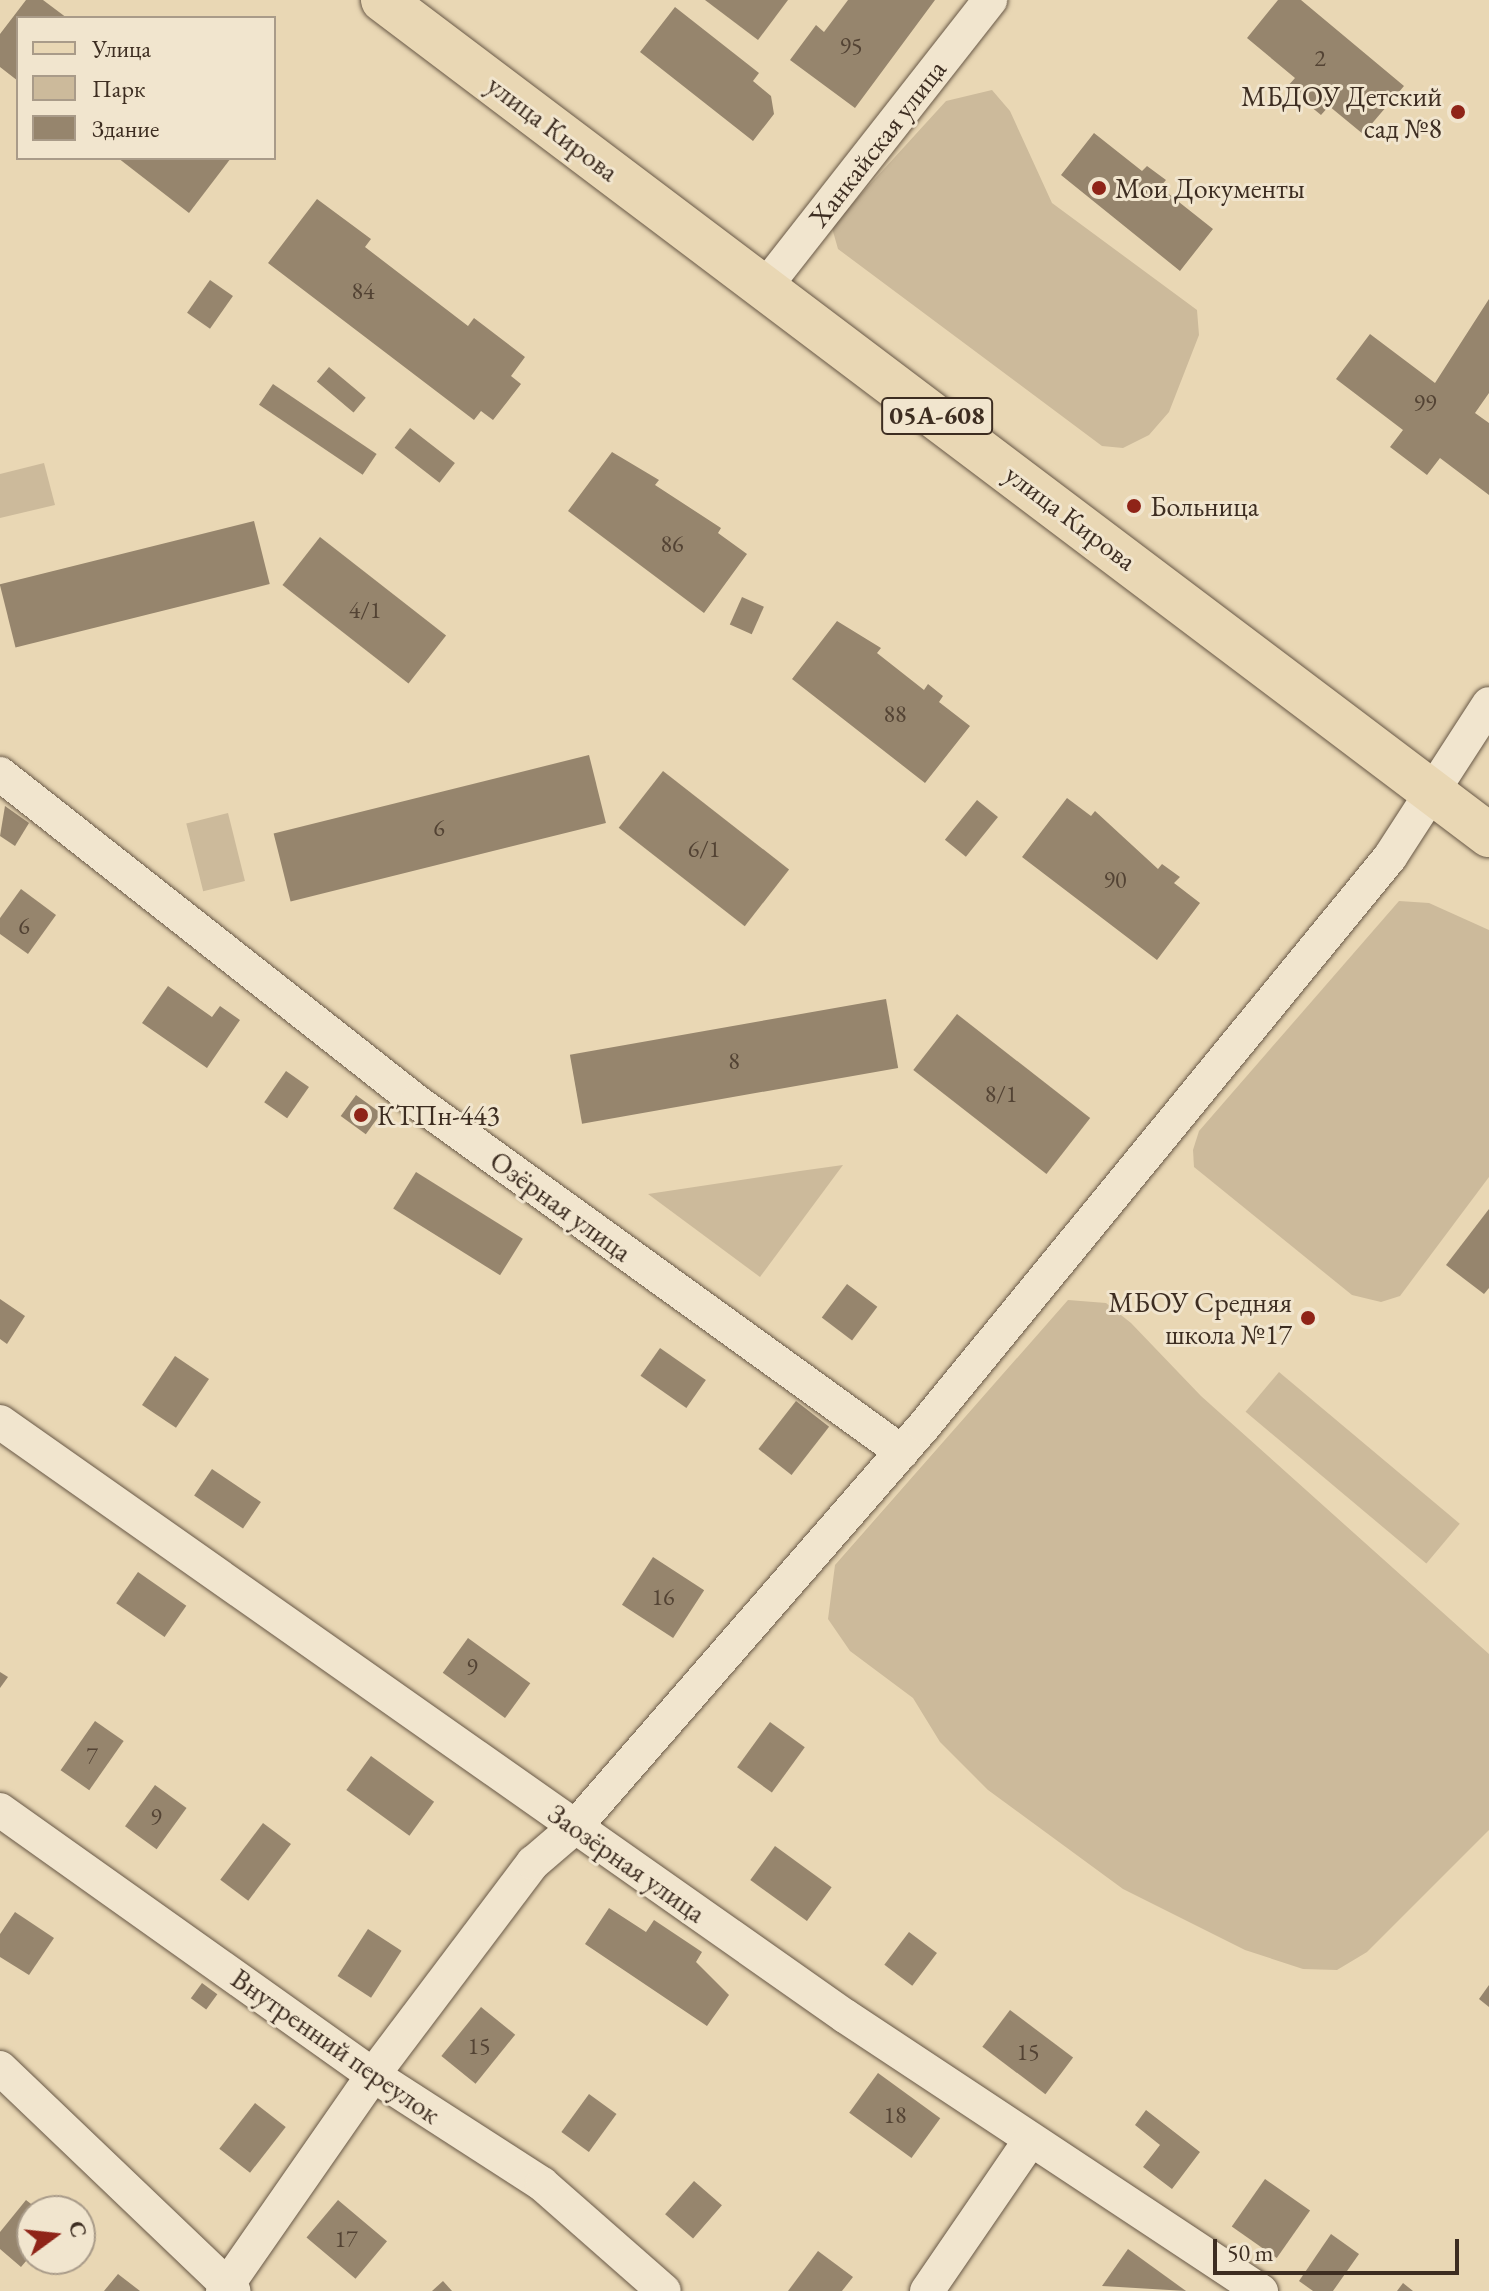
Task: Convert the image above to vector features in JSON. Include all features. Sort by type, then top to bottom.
[{"type":"main road","name":"улица Кирова","points":[[383,0],[1489,835]]},
{"type":"street","name":"Ханкайская улица","points":[[765,287],[990,0]]},
{"type":"street","points":[[0,2068],[228,2289],[373,2075],[533,1863],[575,1827],[902,1452],[1390,857],[1428,789],[1489,704]]},
{"type":"street","name":"Озёрная улица","points":[[0,774],[417,1102],[902,1452]]},
{"type":"street","name":"Заозёрная улица","points":[[0,1422],[1029,2142],[1185,2235],[1261,2291]]},
{"type":"street","name":"Внутренний переулок","points":[[0,1810],[373,2075],[542,2184],[664,2291]]},
{"type":"street","points":[[927,2291],[1029,2142]]},
{"type":"green space","points":[[992,90],[1010,111],[1052,203],[1197,310],[1199,335],[1169,412],[1149,435],[1123,448],[1102,446],[838,249],[832,228],[946,101]]},
{"type":"green space","points":[[44,463],[55,505],[0,518],[0,474]]},
{"type":"green space","points":[[228,813],[245,881],[203,891],[186,823]]},
{"type":"green space","points":[[1399,901],[1429,903],[1489,930],[1489,1177],[1400,1296],[1381,1302],[1352,1295],[1194,1167],[1193,1150],[1199,1131]]},
{"type":"green space","points":[[843,1165],[760,1277],[648,1194],[800,1171]]},
{"type":"green space","points":[[1068,1300],[1106,1303],[1131,1323],[1201,1396],[1489,1654],[1489,1830],[1367,1952],[1337,1970],[1303,1969],[1245,1950],[1123,1889],[988,1790],[940,1742],[913,1698],[850,1651],[828,1619],[835,1565]]},
{"type":"green space","points":[[1279,1372],[1460,1524],[1426,1564],[1246,1412]]},
{"type":"building","points":[[26,0],[43,0],[64,16],[16,16],[16,79],[0,67],[0,34]]},
{"type":"building","points":[[705,0],[788,0],[758,40]]},
{"type":"building","points":[[848,0],[935,0],[855,108],[790,60],[816,25],[824,32]]},
{"type":"building","points":[[1278,0],[1301,0],[1404,86],[1363,134],[1329,106],[1321,115],[1287,87],[1295,78],[1247,38]]},
{"type":"building","points":[[675,7],[759,73],[753,81],[771,96],[774,114],[753,141],[640,52]]},
{"type":"building","points":[[1094,133],[1142,171],[1147,166],[1166,180],[1160,187],[1213,229],[1180,271],[1061,175]]},
{"type":"building","points":[[121,160],[229,160],[189,213]]},
{"type":"building","points":[[317,199],[371,239],[365,247],[468,326],[474,318],[525,357],[511,376],[521,384],[493,420],[481,411],[474,420],[268,263]]},
{"type":"building","points":[[210,280],[233,296],[210,329],[187,313]]},
{"type":"building","points":[[1489,299],[1489,393],[1475,413],[1489,423],[1489,495],[1440,458],[1427,475],[1390,447],[1403,430],[1336,379],[1370,334],[1435,383]]},
{"type":"building","points":[[329,367],[366,398],[354,412],[317,382]]},
{"type":"building","points":[[273,384],[377,454],[363,475],[259,405]]},
{"type":"building","points":[[410,428],[455,463],[440,483],[395,448]]},
{"type":"building","points":[[612,452],[659,480],[655,485],[721,528],[718,533],[747,554],[704,613],[568,511]]},
{"type":"building","points":[[254,521],[270,584],[16,647],[0,584]]},
{"type":"building","points":[[320,537],[446,636],[409,684],[282,585]]},
{"type":"building","points":[[742,597],[764,607],[752,634],[730,624]]},
{"type":"building","points":[[837,621],[881,648],[877,653],[924,690],[928,684],[943,696],[939,702],[970,726],[925,783],[792,679]]},
{"type":"building","points":[[589,755],[606,823],[291,902],[274,834]]},
{"type":"building","points":[[663,771],[789,870],[745,926],[619,828]]},
{"type":"building","points":[[1067,798],[1091,816],[1095,811],[1158,869],[1162,864],[1180,877],[1174,883],[1200,903],[1157,960],[1022,857]]},
{"type":"building","points":[[977,800],[998,817],[966,857],[945,840]]},
{"type":"building","points":[[5,806],[29,823],[15,846],[0,836]]},
{"type":"building","points":[[21,889],[56,915],[28,954],[0,934],[0,918]]},
{"type":"building","points":[[168,986],[212,1017],[220,1006],[240,1020],[207,1068],[142,1023]]},
{"type":"building","points":[[886,999],[898,1068],[582,1124],[570,1055]]},
{"type":"building","points":[[957,1014],[1090,1118],[1046,1174],[913,1070]]},
{"type":"building","points":[[286,1071],[309,1087],[287,1118],[264,1102]]},
{"type":"building","name":"КТПн-443","points":[[356,1095],[381,1113],[366,1134],[341,1116]]},
{"type":"building","points":[[416,1172],[523,1239],[500,1275],[393,1208]]},
{"type":"building","points":[[1489,1209],[1489,1288],[1484,1294],[1446,1265]]},
{"type":"building","points":[[847,1284],[877,1307],[852,1340],[822,1318]]},
{"type":"building","points":[[0,1299],[25,1316],[7,1344],[0,1339]]},
{"type":"building","points":[[660,1348],[706,1380],[686,1408],[640,1376]]},
{"type":"building","points":[[175,1356],[209,1379],[176,1428],[142,1405]]},
{"type":"building","points":[[796,1401],[829,1427],[792,1475],[758,1449]]},
{"type":"building","points":[[212,1469],[261,1502],[243,1529],[194,1496]]},
{"type":"building","points":[[653,1557],[704,1590],[673,1638],[622,1605]]},
{"type":"building","points":[[138,1572],[186,1606],[165,1637],[116,1603]]},
{"type":"building","points":[[468,1638],[530,1683],[505,1718],[443,1673]]},
{"type":"building","points":[[0,1672],[8,1677],[0,1688]]},
{"type":"building","points":[[95,1721],[124,1741],[89,1790],[61,1770]]},
{"type":"building","points":[[770,1722],[805,1747],[772,1793],[737,1767]]},
{"type":"building","points":[[371,1756],[434,1802],[409,1836],[346,1790]]},
{"type":"building","points":[[155,1785],[187,1808],[157,1849],[125,1826]]},
{"type":"building","points":[[263,1823],[291,1844],[248,1901],[220,1880]]},
{"type":"building","points":[[775,1846],[832,1887],[807,1921],[750,1880]]},
{"type":"building","points":[[609,1908],[646,1932],[654,1920],[702,1952],[696,1962],[729,1995],[707,2026],[585,1944]]},
{"type":"building","points":[[15,1912],[54,1938],[29,1975],[0,1957],[0,1934]]},
{"type":"building","points":[[368,1929],[402,1951],[371,1998],[338,1976]]},
{"type":"building","points":[[909,1932],[937,1953],[912,1986],[884,1965]]},
{"type":"building","points":[[202,1983],[217,1994],[206,2010],[191,1998]]},
{"type":"building","points":[[1489,1985],[1489,2007],[1479,1999]]},
{"type":"building","points":[[481,2007],[515,2035],[476,2084],[441,2056]]},
{"type":"building","points":[[1010,2010],[1073,2058],[1045,2094],[982,2047]]},
{"type":"building","points":[[878,2073],[940,2118],[911,2158],[849,2113]]},
{"type":"building","points":[[589,2094],[617,2114],[589,2152],[561,2132]]},
{"type":"building","points":[[255,2103],[286,2127],[250,2173],[219,2149]]},
{"type":"building","points":[[1146,2110],[1200,2152],[1172,2189],[1143,2167],[1160,2145],[1135,2125]]},
{"type":"building","points":[[1265,2179],[1310,2211],[1277,2258],[1232,2227]]},
{"type":"building","points":[[694,2181],[722,2205],[693,2238],[665,2214]]},
{"type":"building","points":[[338,2200],[387,2241],[356,2279],[307,2238]]},
{"type":"building","points":[[16,2212],[16,2263],[0,2249],[0,2232]]},
{"type":"building","points":[[1331,2234],[1359,2254],[1333,2291],[1313,2291],[1299,2281]]},
{"type":"building","points":[[1128,2249],[1186,2291],[1102,2286]]},
{"type":"building","points":[[818,2251],[853,2277],[842,2291],[788,2291]]},
{"type":"building","points":[[118,2274],[140,2291],[104,2291]]},
{"type":"building","points":[[443,2281],[452,2291],[432,2291]]},
{"type":"building","points":[[1403,2283],[1413,2291],[1397,2291]]},
{"type":"place","name":"МБДОУ Детский сад №8","points":[[1458,112]]},
{"type":"place","name":"Мои Документы","points":[[1099,188]]},
{"type":"place","name":"Больница","points":[[1134,506]]},
{"type":"place","name":"КТПн-443","points":[[361,1115]]},
{"type":"place","name":"МБОУ Средняя школа №17","points":[[1308,1318]]}]
